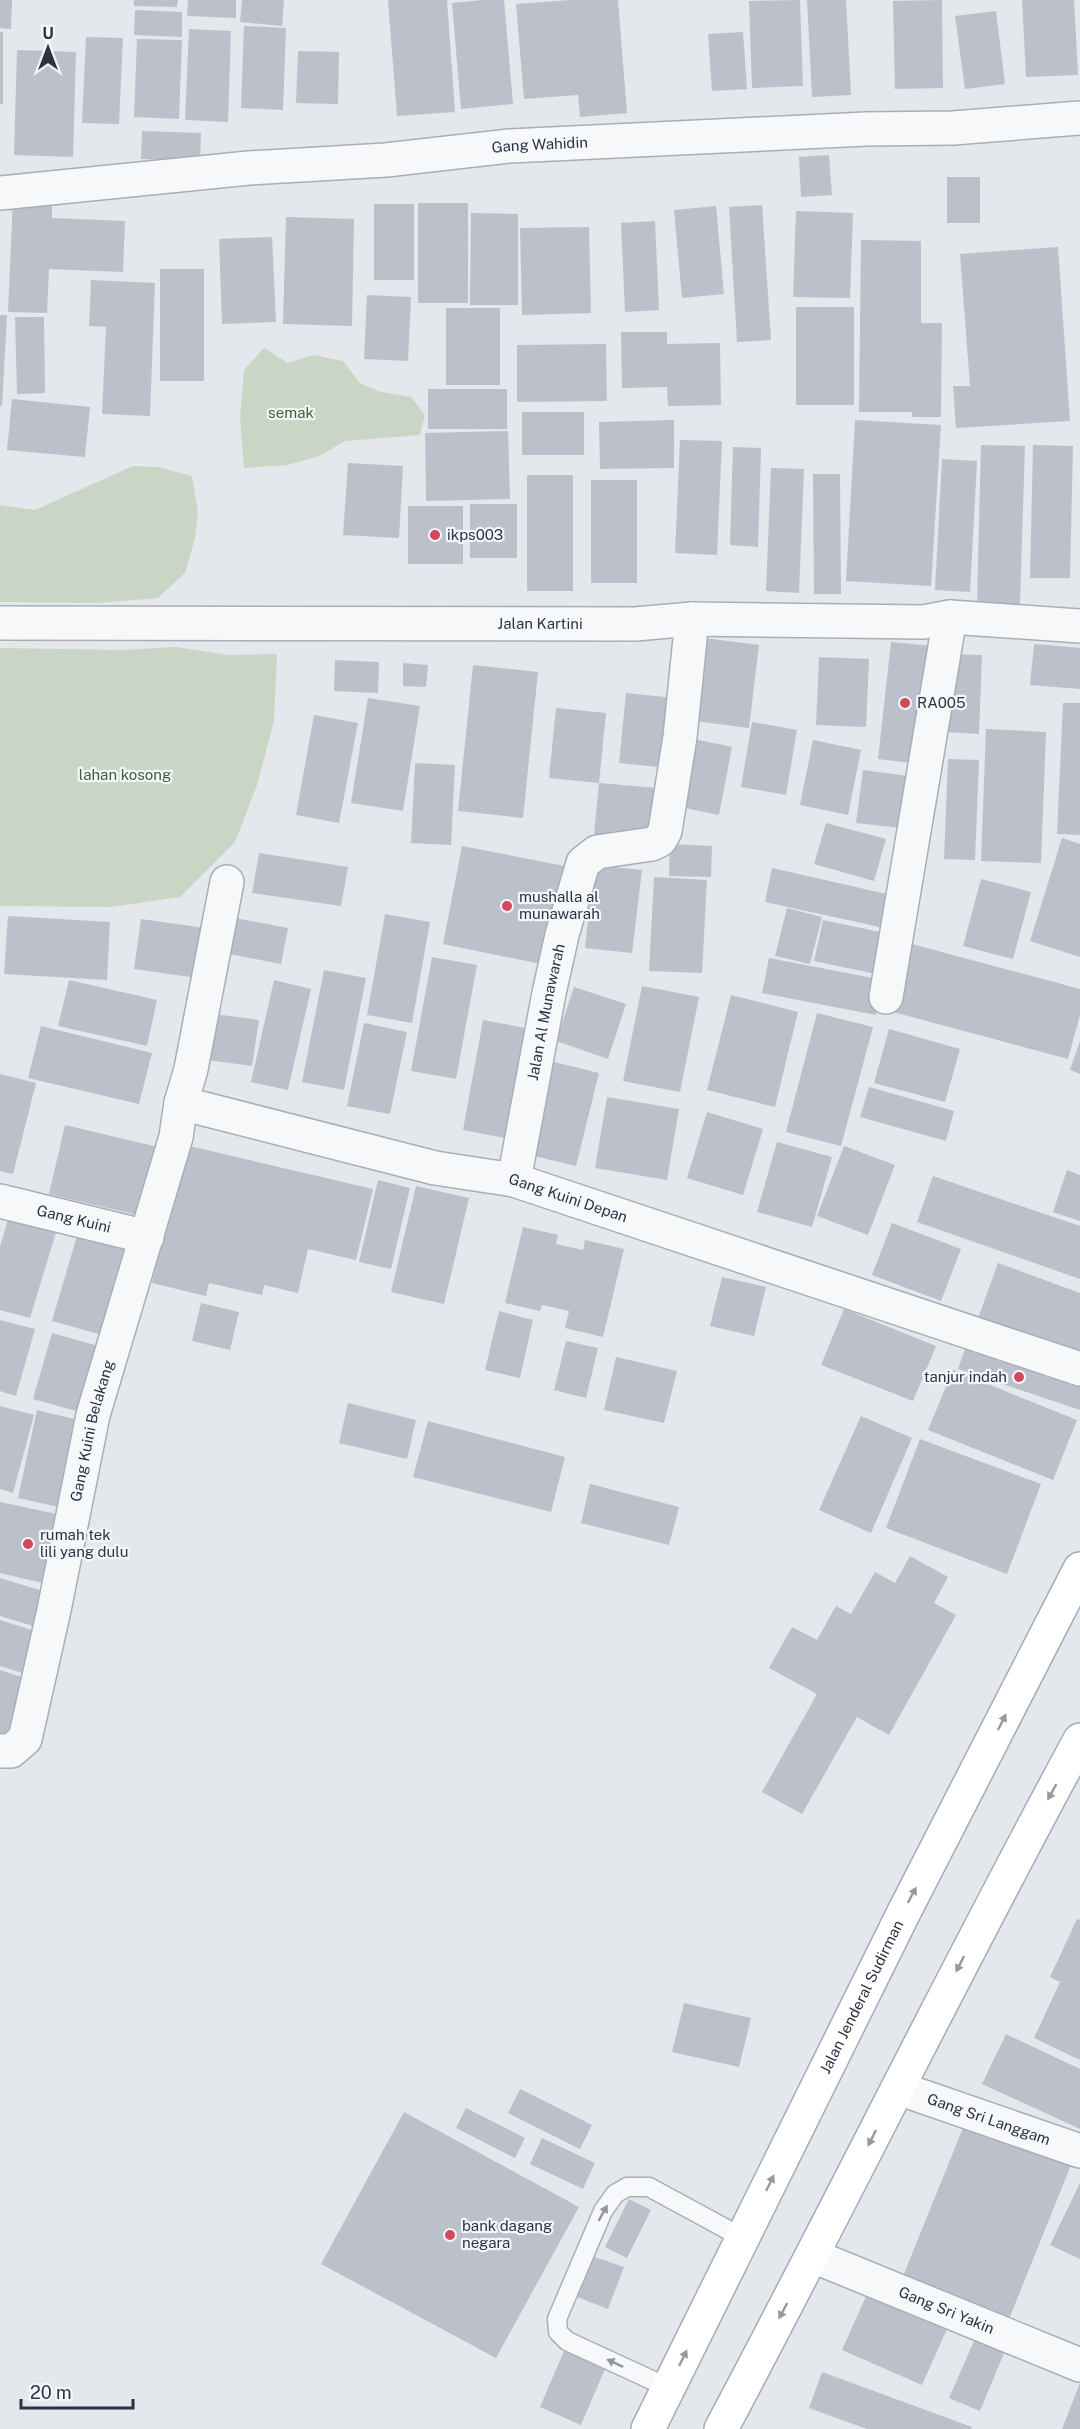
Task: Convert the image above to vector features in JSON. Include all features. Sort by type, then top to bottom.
[{"type":"main road","name":"Jalan Jenderal Sudirman","points":[[648,2429],[904,1912],[1080,1569]]},
{"type":"main road","points":[[721,2429],[813,2256],[971,1942],[1080,1740]]},
{"type":"street","name":"Gang Wahidin","points":[[0,193],[249,168],[386,160],[510,146],[866,129],[953,128],[1080,118]]},
{"type":"street","name":"Jalan Kartini","points":[[0,623],[635,624],[692,619],[923,622],[950,617],[1080,626]]},
{"type":"street","points":[[886,997],[950,617]]},
{"type":"street","name":"Jalan Al Munawarah","points":[[514,1180],[549,993],[562,935],[584,863],[597,852],[652,844],[660,840],[665,831],[680,737],[692,619]]},
{"type":"street","points":[[147,1237],[176,1137],[227,882]]},
{"type":"street","name":"Gang Kuini Depan","points":[[181,1103],[435,1168],[514,1180],[1080,1369]]},
{"type":"street","name":"Gang Kuini","points":[[0,1201],[147,1237]]},
{"type":"street","name":"Gang Kuini Belakang","points":[[0,1751],[11,1751],[25,1739],[54,1610],[93,1415],[147,1237]]},
{"type":"street","name":"Gang Sri Langgam","points":[[898,2088],[1080,2151]]},
{"type":"street","name":"Gang Sri Yakin","points":[[813,2256],[1080,2365]]},
{"type":"lane","points":[[669,2388],[567,2341],[556,2325],[603,2211],[615,2194],[627,2187],[649,2187],[743,2238]]},
{"type":"green space","name":"semak","points":[[264,348],[288,363],[314,355],[343,361],[360,383],[381,392],[411,397],[425,415],[420,435],[345,441],[319,456],[288,465],[244,468],[240,417],[244,370]]},
{"type":"green space","points":[[133,466],[158,467],[192,476],[198,513],[195,538],[185,573],[158,598],[97,603],[0,602],[0,505],[35,510]]},
{"type":"green space","name":"lahan kosong","points":[[176,647],[229,655],[277,654],[274,721],[257,785],[235,842],[180,897],[111,907],[0,906],[0,648],[124,650]]},
{"type":"building","points":[[0,0],[12,0],[11,29],[0,28]]},
{"type":"building","points":[[134,0],[178,0],[177,7],[134,6]]},
{"type":"building","points":[[188,0],[236,0],[236,18],[187,16]]},
{"type":"building","points":[[242,0],[284,0],[282,26],[240,22]]},
{"type":"building","points":[[388,0],[447,0],[455,112],[397,116]]},
{"type":"building","points":[[504,0],[513,104],[461,109],[452,3]]},
{"type":"building","points":[[571,0],[618,0],[627,113],[580,117],[578,95],[524,99],[516,4]]},
{"type":"building","points":[[800,0],[803,86],[752,88],[749,1]]},
{"type":"building","points":[[807,0],[846,0],[851,95],[812,97]]},
{"type":"building","points":[[942,0],[943,88],[895,89],[893,1]]},
{"type":"building","points":[[1022,0],[1074,0],[1078,75],[1026,77]]},
{"type":"building","points":[[135,10],[182,12],[182,37],[134,35]]},
{"type":"building","points":[[996,11],[1005,84],[965,89],[955,16]]},
{"type":"building","points":[[244,26],[286,28],[283,110],[241,108]]},
{"type":"building","points":[[189,29],[231,31],[228,122],[185,120]]},
{"type":"building","points":[[0,32],[3,32],[3,104],[0,104]]},
{"type":"building","points":[[743,32],[747,89],[712,91],[708,34]]},
{"type":"building","points":[[86,37],[123,38],[119,124],[82,123]]},
{"type":"building","points":[[137,39],[182,40],[179,119],[134,117]]},
{"type":"building","points":[[17,50],[76,52],[73,157],[14,155]]},
{"type":"building","points":[[298,51],[339,52],[338,104],[296,103]]},
{"type":"building","points":[[142,131],[201,133],[200,161],[141,159]]},
{"type":"building","points":[[829,155],[832,195],[801,197],[799,157]]},
{"type":"building","points":[[947,177],[980,177],[980,223],[947,223]]},
{"type":"building","points":[[13,198],[52,200],[52,218],[125,221],[123,272],[49,269],[47,313],[8,312]]},
{"type":"building","points":[[418,203],[468,203],[468,303],[418,303]]},
{"type":"building","points":[[374,204],[414,204],[414,280],[374,280]]},
{"type":"building","points":[[762,205],[771,340],[737,342],[729,207]]},
{"type":"building","points":[[716,206],[724,294],[682,298],[674,210]]},
{"type":"building","points":[[796,211],[853,213],[850,298],[793,297]]},
{"type":"building","points":[[471,213],[518,214],[518,305],[470,305]]},
{"type":"building","points":[[286,217],[354,219],[352,326],[283,324]]},
{"type":"building","points":[[655,221],[659,310],[625,312],[621,223]]},
{"type":"building","points":[[589,227],[591,313],[522,315],[520,228]]},
{"type":"building","points":[[272,237],[276,322],[222,324],[219,239]]},
{"type":"building","points":[[861,240],[921,241],[921,323],[942,323],[941,417],[912,417],[912,412],[859,412]]},
{"type":"building","points":[[1058,247],[1070,421],[956,428],[953,386],[970,386],[960,254]]},
{"type":"building","points":[[160,269],[204,269],[204,381],[160,381]]},
{"type":"building","points":[[91,280],[155,283],[150,416],[102,414],[106,327],[89,326]]},
{"type":"building","points":[[367,295],[411,297],[408,361],[364,359]]},
{"type":"building","points":[[796,307],[854,307],[854,405],[796,405]]},
{"type":"building","points":[[446,308],[500,308],[500,385],[446,385]]},
{"type":"building","points":[[0,315],[7,315],[2,406],[0,406]]},
{"type":"building","points":[[15,317],[44,317],[45,393],[17,394]]},
{"type":"building","points":[[621,332],[667,332],[667,344],[720,343],[721,405],[668,406],[667,387],[622,388]]},
{"type":"building","points":[[606,344],[607,401],[517,402],[517,345]]},
{"type":"building","points":[[428,389],[507,389],[507,429],[428,429]]},
{"type":"building","points":[[12,399],[90,407],[85,457],[7,450]]},
{"type":"building","points":[[522,412],[584,412],[584,455],[522,455]]},
{"type":"building","points":[[674,420],[674,468],[600,469],[599,422]]},
{"type":"building","points":[[855,420],[941,425],[931,586],[846,581]]},
{"type":"building","points":[[508,431],[510,499],[426,501],[425,433]]},
{"type":"building","points":[[680,440],[722,441],[717,555],[675,553]]},
{"type":"building","points":[[981,445],[1025,446],[1020,604],[977,603]]},
{"type":"building","points":[[1033,445],[1073,446],[1070,578],[1030,578]]},
{"type":"building","points":[[733,447],[761,448],[758,547],[730,545]]},
{"type":"building","points":[[942,459],[977,461],[970,592],[935,590]]},
{"type":"building","points":[[348,463],[403,466],[399,538],[343,535]]},
{"type":"building","points":[[771,468],[804,469],[799,593],[766,591]]},
{"type":"building","points":[[813,474],[840,474],[841,594],[814,594]]},
{"type":"building","points":[[527,475],[573,475],[573,591],[527,591]]},
{"type":"building","points":[[591,480],[637,480],[637,583],[591,583]]},
{"type":"building","points":[[470,504],[517,504],[517,558],[470,558]]},
{"type":"building","name":"ikps003","points":[[408,506],[463,506],[463,564],[408,564]]},
{"type":"building","points":[[704,638],[759,645],[749,728],[694,721]]},
{"type":"building","name":"RA005","points":[[891,642],[933,646],[920,764],[878,759]]},
{"type":"building","points":[[1034,644],[1080,648],[1080,689],[1030,685]]},
{"type":"building","points":[[948,654],[982,655],[979,734],[944,732]]},
{"type":"building","points":[[819,657],[869,659],[866,727],[816,725]]},
{"type":"building","points":[[335,660],[379,662],[378,693],[334,691]]},
{"type":"building","points":[[403,663],[428,665],[426,687],[403,686]]},
{"type":"building","points":[[473,665],[538,672],[523,818],[458,811]]},
{"type":"building","points":[[626,693],[675,698],[668,768],[619,763]]},
{"type":"building","points":[[368,698],[420,706],[403,811],[351,803]]},
{"type":"building","points":[[1063,703],[1080,703],[1080,835],[1057,834]]},
{"type":"building","points":[[556,708],[606,713],[599,783],[549,778]]},
{"type":"building","points":[[314,715],[358,723],[339,823],[296,815]]},
{"type":"building","points":[[752,722],[797,730],[786,795],[741,787]]},
{"type":"building","points":[[986,729],[1046,732],[1041,863],[981,861]]},
{"type":"building","points":[[689,738],[732,747],[719,815],[675,806]]},
{"type":"building","points":[[813,740],[861,750],[848,815],[800,805]]},
{"type":"building","points":[[948,759],[979,760],[975,860],[944,859]]},
{"type":"building","points":[[415,763],[455,765],[451,845],[411,843]]},
{"type":"building","points":[[863,770],[916,777],[909,829],[856,823]]},
{"type":"building","points":[[599,783],[657,788],[652,839],[594,834]]},
{"type":"building","points":[[826,823],[886,839],[874,881],[814,864]]},
{"type":"building","points":[[1062,838],[1080,844],[1080,957],[1030,941]]},
{"type":"building","points":[[670,844],[712,846],[711,877],[669,876]]},
{"type":"building","name":"mushalla al munawarah","points":[[462,846],[570,867],[551,966],[443,944]]},
{"type":"building","points":[[259,853],[348,867],[341,906],[252,893]]},
{"type":"building","points":[[594,865],[642,870],[632,953],[585,948]]},
{"type":"building","points":[[772,868],[891,895],[884,928],[765,902]]},
{"type":"building","points":[[654,877],[707,880],[702,973],[649,971]]},
{"type":"building","points":[[981,879],[1031,892],[1013,959],[963,946]]},
{"type":"building","points":[[787,908],[822,917],[810,964],[775,956]]},
{"type":"building","points":[[385,914],[430,922],[412,1023],[367,1015]]},
{"type":"building","points":[[8,916],[110,922],[107,980],[4,974]]},
{"type":"building","points":[[235,918],[288,928],[281,964],[229,954]]},
{"type":"building","points":[[141,919],[205,928],[197,978],[134,969]]},
{"type":"building","points":[[823,920],[894,935],[885,976],[814,961]]},
{"type":"building","points":[[912,944],[1080,989],[1080,1015],[1068,1059],[893,1012]]},
{"type":"building","points":[[432,957],[477,965],[456,1079],[411,1071]]},
{"type":"building","points":[[769,958],[883,980],[876,1015],[762,993]]},
{"type":"building","points":[[324,970],[366,978],[344,1090],[302,1082]]},
{"type":"building","points":[[69,980],[157,1000],[147,1046],[58,1026]]},
{"type":"building","points":[[274,980],[311,989],[288,1090],[251,1082]]},
{"type":"building","points":[[642,986],[699,997],[680,1092],[623,1081]]},
{"type":"building","points":[[574,987],[626,1004],[608,1059],[556,1041]]},
{"type":"building","points":[[731,995],[798,1012],[775,1107],[707,1090]]},
{"type":"building","points":[[817,1013],[873,1027],[841,1146],[786,1132]]},
{"type":"building","points":[[214,1014],[259,1020],[252,1066],[207,1060]]},
{"type":"building","points":[[483,1020],[536,1030],[515,1140],[463,1130]]},
{"type":"building","points":[[364,1023],[407,1032],[390,1114],[347,1106]]},
{"type":"building","points":[[41,1026],[152,1053],[139,1104],[28,1078]]},
{"type":"building","points":[[889,1029],[960,1049],[945,1102],[874,1083]]},
{"type":"building","points":[[1080,1041],[1080,1074],[1070,1070]]},
{"type":"building","points":[[554,1062],[599,1073],[576,1166],[530,1155]]},
{"type":"building","points":[[0,1074],[36,1083],[13,1174],[0,1171]]},
{"type":"building","points":[[869,1087],[954,1111],[946,1141],[860,1117]]},
{"type":"building","points":[[607,1097],[679,1109],[667,1180],[595,1168]]},
{"type":"building","points":[[707,1112],[763,1129],[743,1195],[687,1178]]},
{"type":"building","points":[[65,1125],[162,1148],[145,1217],[49,1194]]},
{"type":"building","points":[[777,1142],[832,1157],[812,1227],[757,1212]]},
{"type":"building","points":[[185,1145],[373,1189],[356,1260],[308,1249],[298,1293],[264,1285],[262,1295],[209,1283],[206,1296],[152,1283]]},
{"type":"building","points":[[844,1146],[895,1165],[868,1235],[817,1216]]},
{"type":"building","points":[[1067,1170],[1080,1175],[1080,1221],[1053,1212]]},
{"type":"building","points":[[933,1176],[1080,1226],[1080,1279],[917,1222]]},
{"type":"building","points":[[378,1180],[410,1188],[391,1269],[359,1262]]},
{"type":"building","points":[[416,1186],[469,1198],[444,1304],[391,1292]]},
{"type":"building","points":[[9,1216],[57,1229],[30,1318],[0,1310],[0,1247]]},
{"type":"building","points":[[892,1223],[961,1249],[941,1301],[872,1275]]},
{"type":"building","points":[[523,1227],[558,1235],[556,1244],[583,1250],[585,1240],[624,1249],[603,1337],[565,1328],[569,1311],[542,1305],[540,1311],[505,1303]]},
{"type":"building","points":[[79,1229],[135,1246],[109,1337],[52,1321]]},
{"type":"building","points":[[998,1263],[1080,1293],[1080,1358],[977,1321]]},
{"type":"building","points":[[722,1277],[766,1287],[754,1336],[710,1326]]},
{"type":"building","points":[[201,1303],[239,1312],[230,1350],[192,1341]]},
{"type":"building","points":[[844,1309],[936,1346],[913,1401],[821,1365]]},
{"type":"building","points":[[499,1311],[533,1320],[520,1378],[485,1370]]},
{"type":"building","points":[[0,1320],[35,1329],[16,1396],[0,1391]]},
{"type":"building","points":[[52,1333],[102,1347],[83,1413],[33,1399]]},
{"type":"building","points":[[566,1341],[598,1348],[586,1398],[554,1390]]},
{"type":"building","name":"tanjur indah","points":[[966,1346],[1080,1385],[1080,1410],[958,1369]]},
{"type":"building","points":[[616,1357],[677,1371],[664,1423],[604,1410]]},
{"type":"building","points":[[953,1370],[1077,1420],[1053,1480],[928,1430]]},
{"type":"building","points":[[348,1403],[416,1420],[407,1459],[339,1443]]},
{"type":"building","points":[[0,1406],[34,1415],[13,1493],[0,1489]]},
{"type":"building","points":[[37,1410],[82,1421],[63,1508],[18,1498]]},
{"type":"building","points":[[861,1416],[912,1438],[871,1533],[819,1510]]},
{"type":"building","points":[[428,1421],[565,1457],[551,1512],[413,1477]]},
{"type":"building","points":[[920,1439],[1041,1484],[1007,1574],[886,1528]]},
{"type":"building","points":[[590,1484],[679,1507],[669,1545],[581,1523]]},
{"type":"building","name":"rumah tek lili yang dulu","points":[[0,1502],[62,1515],[47,1584],[0,1573]]},
{"type":"building","points":[[910,1556],[948,1577],[934,1603],[956,1615],[889,1735],[857,1717],[802,1814],[762,1792],[817,1694],[769,1668],[792,1627],[817,1640],[836,1606],[851,1614],[875,1572],[895,1583]]},
{"type":"building","points":[[0,1578],[46,1592],[36,1627],[0,1616]]},
{"type":"building","points":[[0,1620],[38,1632],[26,1674],[0,1666]]},
{"type":"building","points":[[0,1670],[25,1678],[7,1738],[0,1736]]},
{"type":"building","points":[[1077,1919],[1080,1920],[1080,2060],[1034,2038],[1060,1982],[1050,1977]]},
{"type":"building","points":[[684,2003],[751,2018],[739,2067],[672,2052]]},
{"type":"building","points":[[1006,2034],[1080,2069],[1080,2129],[982,2084]]},
{"type":"building","points":[[520,2089],[592,2125],[580,2149],[508,2113]]},
{"type":"building","points":[[466,2108],[525,2138],[515,2158],[456,2128]]},
{"type":"building","name":"bank dagang negara","points":[[404,2112],[579,2207],[496,2358],[321,2264]]},
{"type":"building","points":[[965,2123],[1071,2165],[1005,2329],[899,2286]]},
{"type":"building","points":[[542,2138],[595,2163],[583,2189],[530,2164]]},
{"type":"building","points":[[1080,2183],[1080,2259],[1050,2245]]},
{"type":"building","points":[[629,2199],[651,2210],[627,2258],[605,2247]]},
{"type":"building","points":[[592,2256],[624,2267],[608,2309],[577,2297]]},
{"type":"building","points":[[867,2294],[947,2329],[922,2385],[842,2350]]},
{"type":"building","points":[[974,2341],[1004,2353],[980,2411],[949,2398]]},
{"type":"building","points":[[564,2351],[605,2369],[581,2425],[540,2407]]},
{"type":"building","points":[[822,2372],[972,2427],[971,2429],[867,2429],[809,2408]]},
{"type":"building","points":[[1080,2383],[1080,2429],[1062,2429]]},
{"type":"place","name":"ikps003","points":[[435,535]]},
{"type":"place","name":"RA005","points":[[905,703]]},
{"type":"place","name":"mushalla al munawarah","points":[[507,906]]},
{"type":"place","name":"tanjur indah","points":[[1019,1377]]},
{"type":"place","name":"rumah tek lili yang dulu","points":[[28,1544]]},
{"type":"place","name":"bank dagang negara","points":[[450,2235]]}]
